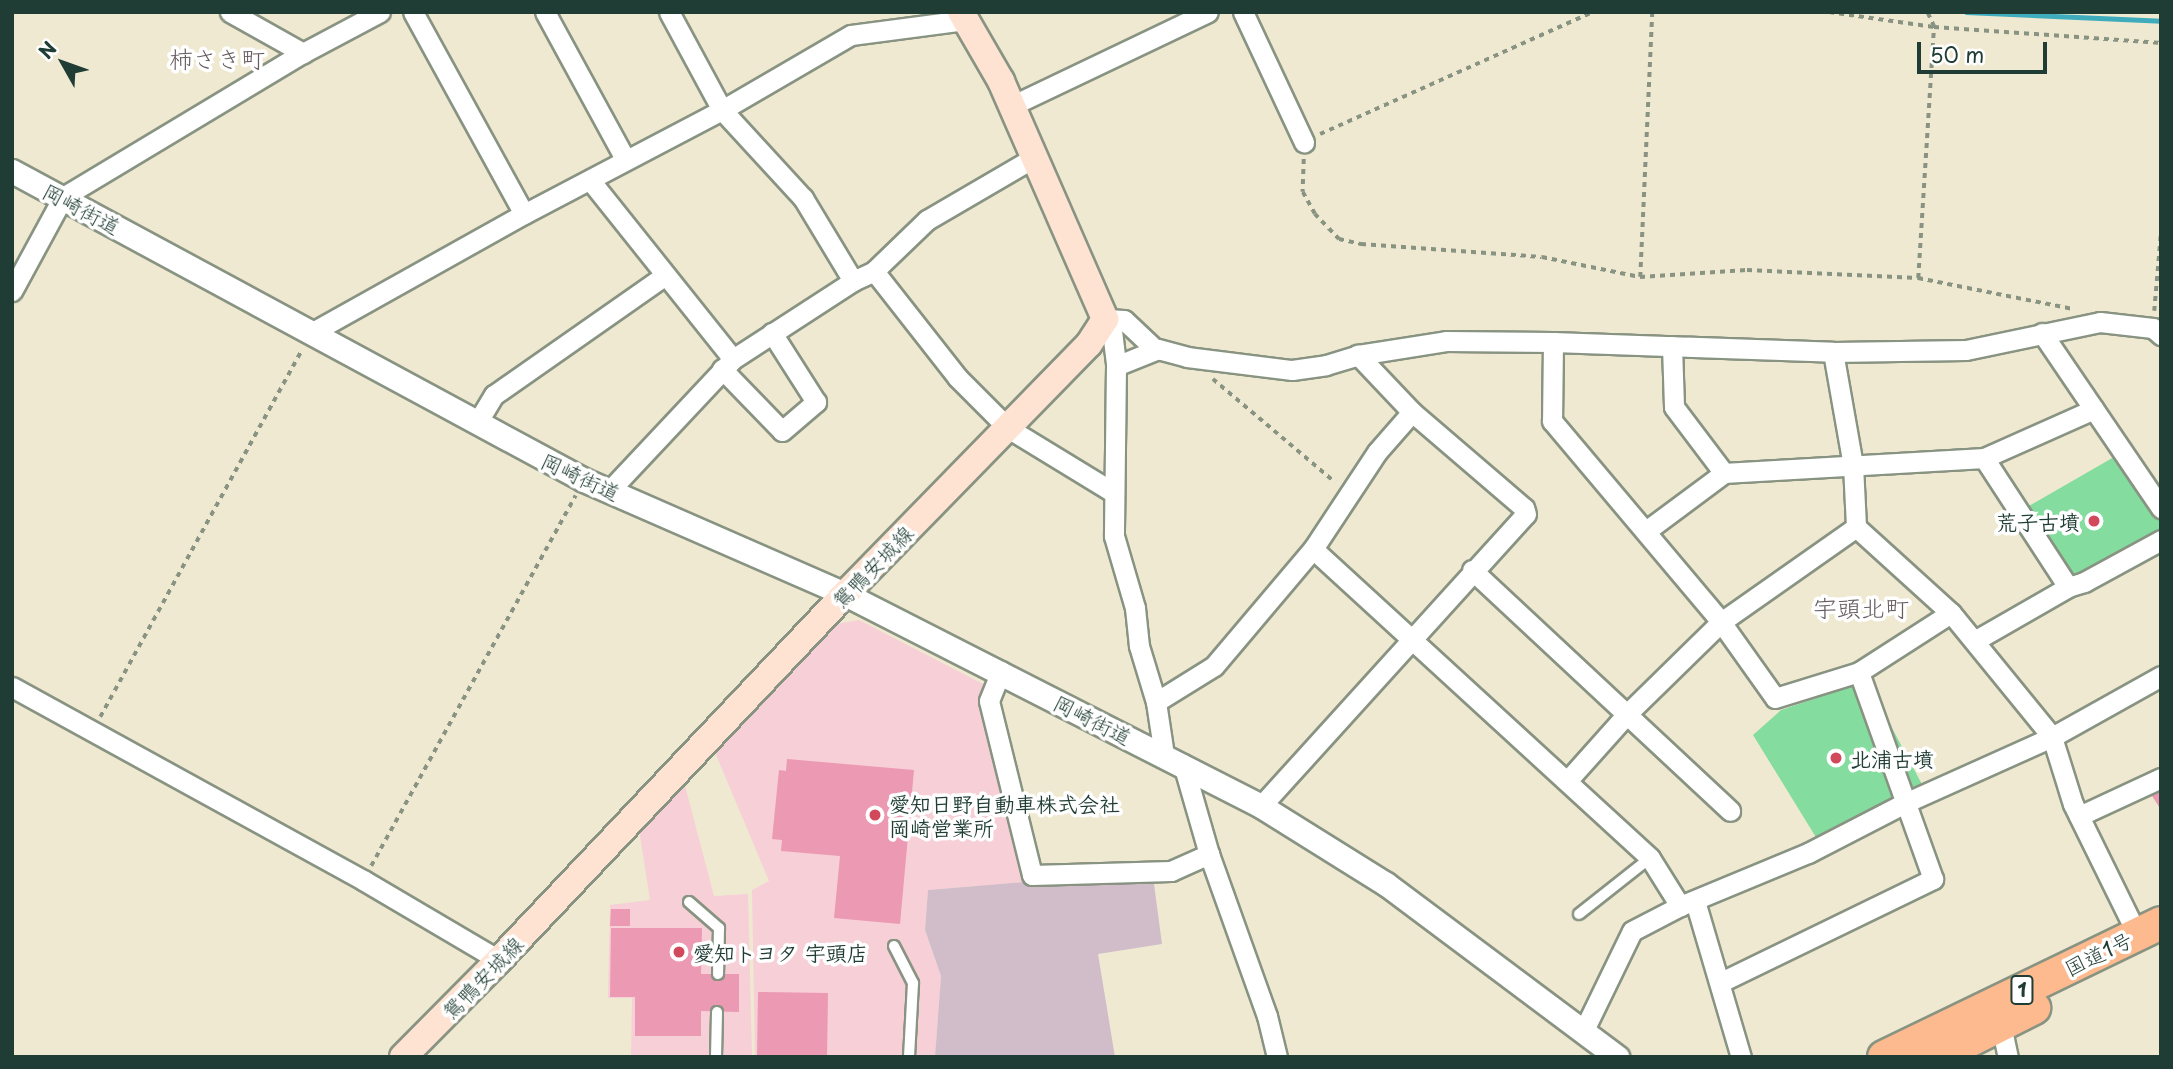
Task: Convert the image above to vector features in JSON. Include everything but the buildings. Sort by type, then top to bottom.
[{"type":"highway","name":"国道1号","points":[[1937,1057],[2001,1024],[2153,934]]},
{"type":"highway","name":"国道1号","points":[[1884,1057],[2153,934]]},
{"type":"main road","points":[[963,16],[1001,81],[1105,319]]},
{"type":"main road","name":"鴛鴨安城線","points":[[403,1057],[499,960],[845,594],[1089,344],[1105,319]]},
{"type":"street","points":[[230,12],[303,53]]},
{"type":"street","points":[[12,291],[63,197],[303,53],[380,12]]},
{"type":"street","points":[[413,12],[524,214]]},
{"type":"street","points":[[545,12],[625,159]]},
{"type":"street","points":[[669,12],[722,110],[803,198],[853,281]]},
{"type":"street","points":[[1012,106],[1208,12]]},
{"type":"street","points":[[1243,12],[1304,142]]},
{"type":"street","points":[[311,333],[625,159],[722,110],[851,35],[963,16]]},
{"type":"street","points":[[610,490],[727,364],[853,281],[874,271],[927,220],[1035,157]]},
{"type":"street","name":"岡崎街道","points":[[12,171],[584,480],[845,594],[1001,671],[1261,806],[1386,884],[1617,1057]]},
{"type":"street","points":[[590,180],[727,364],[782,431],[816,402],[772,333]]},
{"type":"street","points":[[874,271],[957,377],[1008,428],[1113,492]]},
{"type":"street","points":[[477,423],[494,395],[664,276]]},
{"type":"street","points":[[1105,319],[1124,320],[1156,350],[1187,357],[1292,370],[1326,365],[1358,355],[1447,341],[1833,352],[1966,350],[2100,322],[2157,332]]},
{"type":"street","points":[[1105,319],[1112,331],[1116,366],[1114,537],[1135,608],[1139,646],[1173,760],[1267,1016],[1277,1057]]},
{"type":"street","points":[[2042,332],[2161,508]]},
{"type":"street","points":[[1553,342],[1552,421],[1721,622],[1775,698],[1859,672],[1951,613]]},
{"type":"street","points":[[1672,346],[1674,407],[1724,473]]},
{"type":"street","points":[[1116,366],[1156,350]]},
{"type":"street","points":[[1833,352],[1853,465],[1856,527],[1951,613],[1976,640],[2052,737],[2079,816],[2153,934]]},
{"type":"street","points":[[1261,806],[1472,570],[1526,514],[1524,508],[1412,412],[1358,355]]},
{"type":"street","points":[[1646,531],[1724,473],[1984,458],[2094,409]]},
{"type":"street","points":[[1156,702],[1214,666],[1313,549],[1377,452],[1412,412]]},
{"type":"street","points":[[1984,458],[2068,587]]},
{"type":"street","points":[[1568,780],[1627,714],[1721,622],[1856,527]]},
{"type":"street","points":[[1976,640],[2068,587],[2084,582],[2161,540]]},
{"type":"street","points":[[1313,549],[1650,858],[1688,904],[1721,982],[1741,1057]]},
{"type":"street","points":[[1472,570],[1730,811]]},
{"type":"street","points":[[1001,671],[989,701],[1032,875],[1171,871],[1209,854]]},
{"type":"street","points":[[1721,982],[1933,879],[1859,672]]},
{"type":"street","points":[[1583,1032],[1632,931],[1808,853],[1905,803],[2052,737],[2161,676]]},
{"type":"street","points":[[12,687],[363,880],[499,960]]},
{"type":"street","points":[[2079,816],[2161,778]]},
{"type":"street","points":[[2001,1024],[2008,1057]]},
{"type":"lane","points":[[1579,914],[1650,858]]},
{"type":"lane","points":[[689,902],[719,928],[718,974]]},
{"type":"lane","points":[[894,946],[913,984],[909,1057]]},
{"type":"lane","points":[[716,1057],[717,1012]]},
{"type":"path","points":[[1593,12],[1304,142],[1303,192],[1315,214],[1339,239],[1392,248],[1542,257],[1640,277],[1747,270],[1918,278],[2079,310],[2100,322]]},
{"type":"path","points":[[1640,277],[1652,12]]},
{"type":"path","points":[[1829,12],[1934,27],[2161,43]]},
{"type":"path","points":[[1918,278],[1934,27],[1927,12]]},
{"type":"path","points":[[2157,332],[2161,230]]},
{"type":"path","points":[[92,731],[311,333]]},
{"type":"path","points":[[1187,357],[1350,494]]},
{"type":"path","points":[[363,880],[584,480]]},
{"type":"shaded area","name":"愛知日野自動車株式会社 岡崎営業所","points":[[859,620],[985,685],[980,700],[1024,882],[928,890],[925,930],[941,976],[935,1057],[755,1057],[752,890],[769,881],[714,750],[830,625]]},
{"type":"shaded area","name":"愛知トヨタ 宇頭店","points":[[683,778],[714,896],[748,894],[752,1057],[631,1057],[632,998],[608,998],[610,905],[650,900],[638,823]]},
{"type":"shaded area","points":[[1024,882],[1154,884],[1162,944],[1098,954],[1115,1057],[935,1057],[941,976],[925,930],[928,890]]},
{"type":"green space","points":[[2114,457],[2161,519],[2161,532],[2140,539],[2070,578],[2027,507]]},
{"type":"green space","points":[[1867,681],[1925,790],[1817,839],[1753,735],[1781,710]]},
{"type":"waterway","points":[[1966,12],[2161,21]]},
{"type":"place","name":"荒子古墳","points":[[2094,521]]},
{"type":"place","name":"北浦古墳","points":[[1836,758]]},
{"type":"place","name":"愛知日野自動車株式会社 岡崎営業所","points":[[875,815]]},
{"type":"place","name":"愛知トヨタ 宇頭店","points":[[679,952]]},
{"type":"district","name":"柿さき町","points":[[217,59]]},
{"type":"district","name":"宇頭北町","points":[[1861,608]]}]
